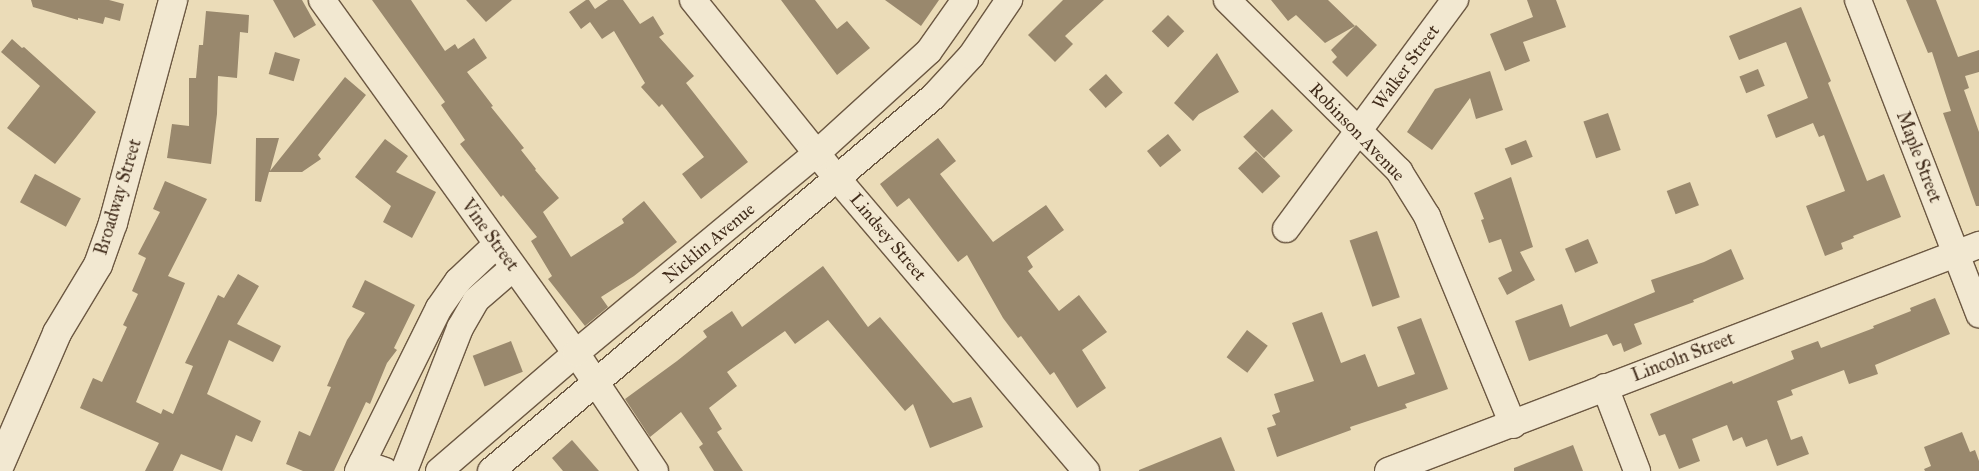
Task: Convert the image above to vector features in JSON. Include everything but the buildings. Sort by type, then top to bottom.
[{"type":"main road","name":"Broadway Street","points":[[0,465],[58,332],[98,265],[113,223],[173,0]]},
{"type":"street","name":"Vine Street","points":[[322,0],[496,245],[576,353],[655,471]]},
{"type":"street","name":"Lindsey Street","points":[[694,0],[836,177],[1086,471]]},
{"type":"street","name":"Nicklin Avenue","points":[[439,471],[576,353],[817,153],[929,50],[964,0]]},
{"type":"street","name":"Nicklin Avenue","points":[[491,471],[836,177],[933,97],[971,56],[1009,0]]},
{"type":"street","name":"Robinson Avenue","points":[[1227,0],[1399,171],[1427,216],[1513,425]]},
{"type":"street","name":"Walker Street","points":[[1286,229],[1455,0]]},
{"type":"street","name":"Maple Street","points":[[1858,0],[1968,250],[1979,314]]},
{"type":"street","points":[[369,468],[438,308],[458,281],[496,245]]},
{"type":"street","name":"Lincoln Street","points":[[1388,471],[1513,425],[1605,387],[1968,250]]},
{"type":"street","points":[[404,471],[460,328],[476,300],[513,268]]},
{"type":"street","points":[[1605,387],[1638,471]]}]
